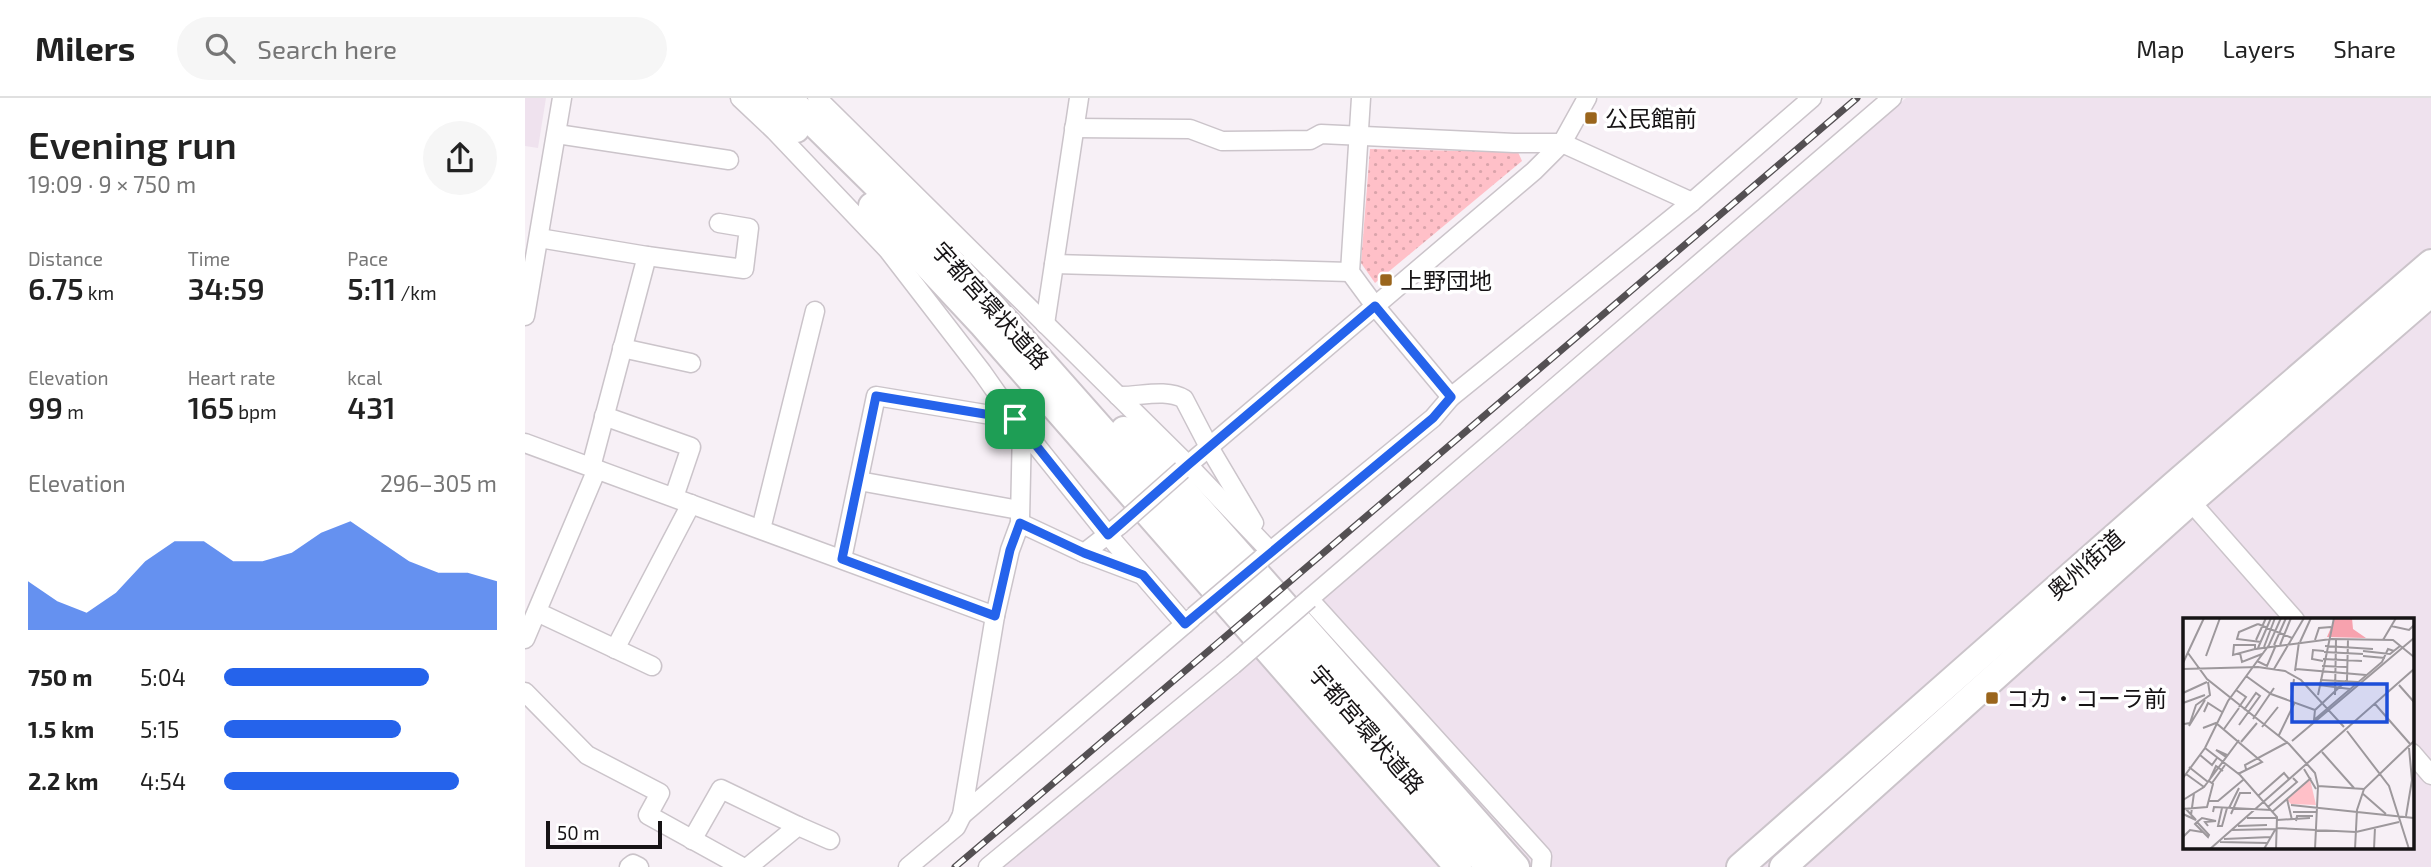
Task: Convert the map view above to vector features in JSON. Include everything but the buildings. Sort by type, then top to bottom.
[{"type":"highway","name":"宇都宮環状道路","points":[[764,98],[912,246],[1458,867]]},
{"type":"highway","name":"宇都宮環状道路","points":[[788,98],[926,233],[1489,867]]},
{"type":"highway","points":[[912,246],[960,317],[989,353],[1441,867]]},
{"type":"highway","name":"奥州街道","points":[[1783,867],[2431,263]]},
{"type":"highway","name":"奥州街道","points":[[1740,867],[2183,493],[2431,293]]},
{"type":"highway","points":[[1018,335],[1080,389],[1164,469],[1516,867]]},
{"type":"street","points":[[525,316],[533,248],[562,98]]},
{"type":"street","points":[[740,98],[888,250],[1019,423],[1114,530],[1143,575],[1190,620]]},
{"type":"street","points":[[817,98],[1118,396],[1266,555]]},
{"type":"street","points":[[1045,324],[1079,98]]},
{"type":"street","points":[[1361,98],[1350,271],[1375,306],[1451,397]]},
{"type":"street","points":[[1084,553],[1534,171],[1562,143],[1587,98]]},
{"type":"street","points":[[962,815],[1266,555],[1433,418],[1451,397],[1692,202],[1812,98]]},
{"type":"street","points":[[988,867],[1233,665],[1892,98]]},
{"type":"street","points":[[1074,128],[1191,129],[1222,141],[1310,140],[1321,134],[1562,143],[1692,202]]},
{"type":"street","points":[[557,134],[729,160]]},
{"type":"street","points":[[533,248],[647,256],[744,270],[749,228],[719,223]]},
{"type":"street","points":[[525,639],[594,468],[604,416],[647,256]]},
{"type":"street","points":[[1054,264],[1350,271]]},
{"type":"street","points":[[761,529],[815,311]]},
{"type":"street","points":[[622,348],[691,363]]},
{"type":"street","points":[[1118,396],[1176,394],[1184,399],[1266,555]]},
{"type":"street","points":[[842,559],[876,396],[1019,423]]},
{"type":"street","points":[[604,416],[691,447],[683,501],[615,649]]},
{"type":"street","points":[[908,867],[956,827],[962,815],[995,616],[1020,517],[1019,423]]},
{"type":"street","points":[[525,443],[995,616]]},
{"type":"street","points":[[859,481],[1020,517],[1084,553],[1143,575]]},
{"type":"street","points":[[2183,493],[2293,618]]},
{"type":"street","points":[[1308,599],[1542,856],[1541,867]]},
{"type":"street","points":[[537,612],[652,666]]},
{"type":"street","points":[[525,692],[587,755],[660,793],[647,815],[742,867]]},
{"type":"street","points":[[2413,755],[2431,775]]},
{"type":"street","points":[[692,839],[722,789],[830,840]]},
{"type":"street","points":[[748,867],[798,826]]},
{"type":"street","points":[[629,867],[633,864],[639,867]]},
{"type":"shaded area","points":[[525,98],[546,98],[538,148],[525,146]]},
{"type":"shaded area","points":[[1906,98],[2431,98],[2431,867],[988,867]]},
{"type":"shaded area","points":[[1370,149],[1518,152],[1522,161],[1375,283],[1361,263]]},
{"type":"railway","points":[[955,867],[1857,98]]},
{"type":"place","name":"公民館前","points":[[1591,118]]},
{"type":"place","name":"上野団地","points":[[1386,280]]},
{"type":"place","name":"コカ・コーラ前","points":[[1992,698]]},
{"type":"route","points":[[1375,306],[1451,397],[1433,418],[1185,624],[1143,575],[1084,553],[1020,523],[1010,550],[995,616],[842,559],[876,396],[1015,419],[1108,535],[1375,306]]}]
